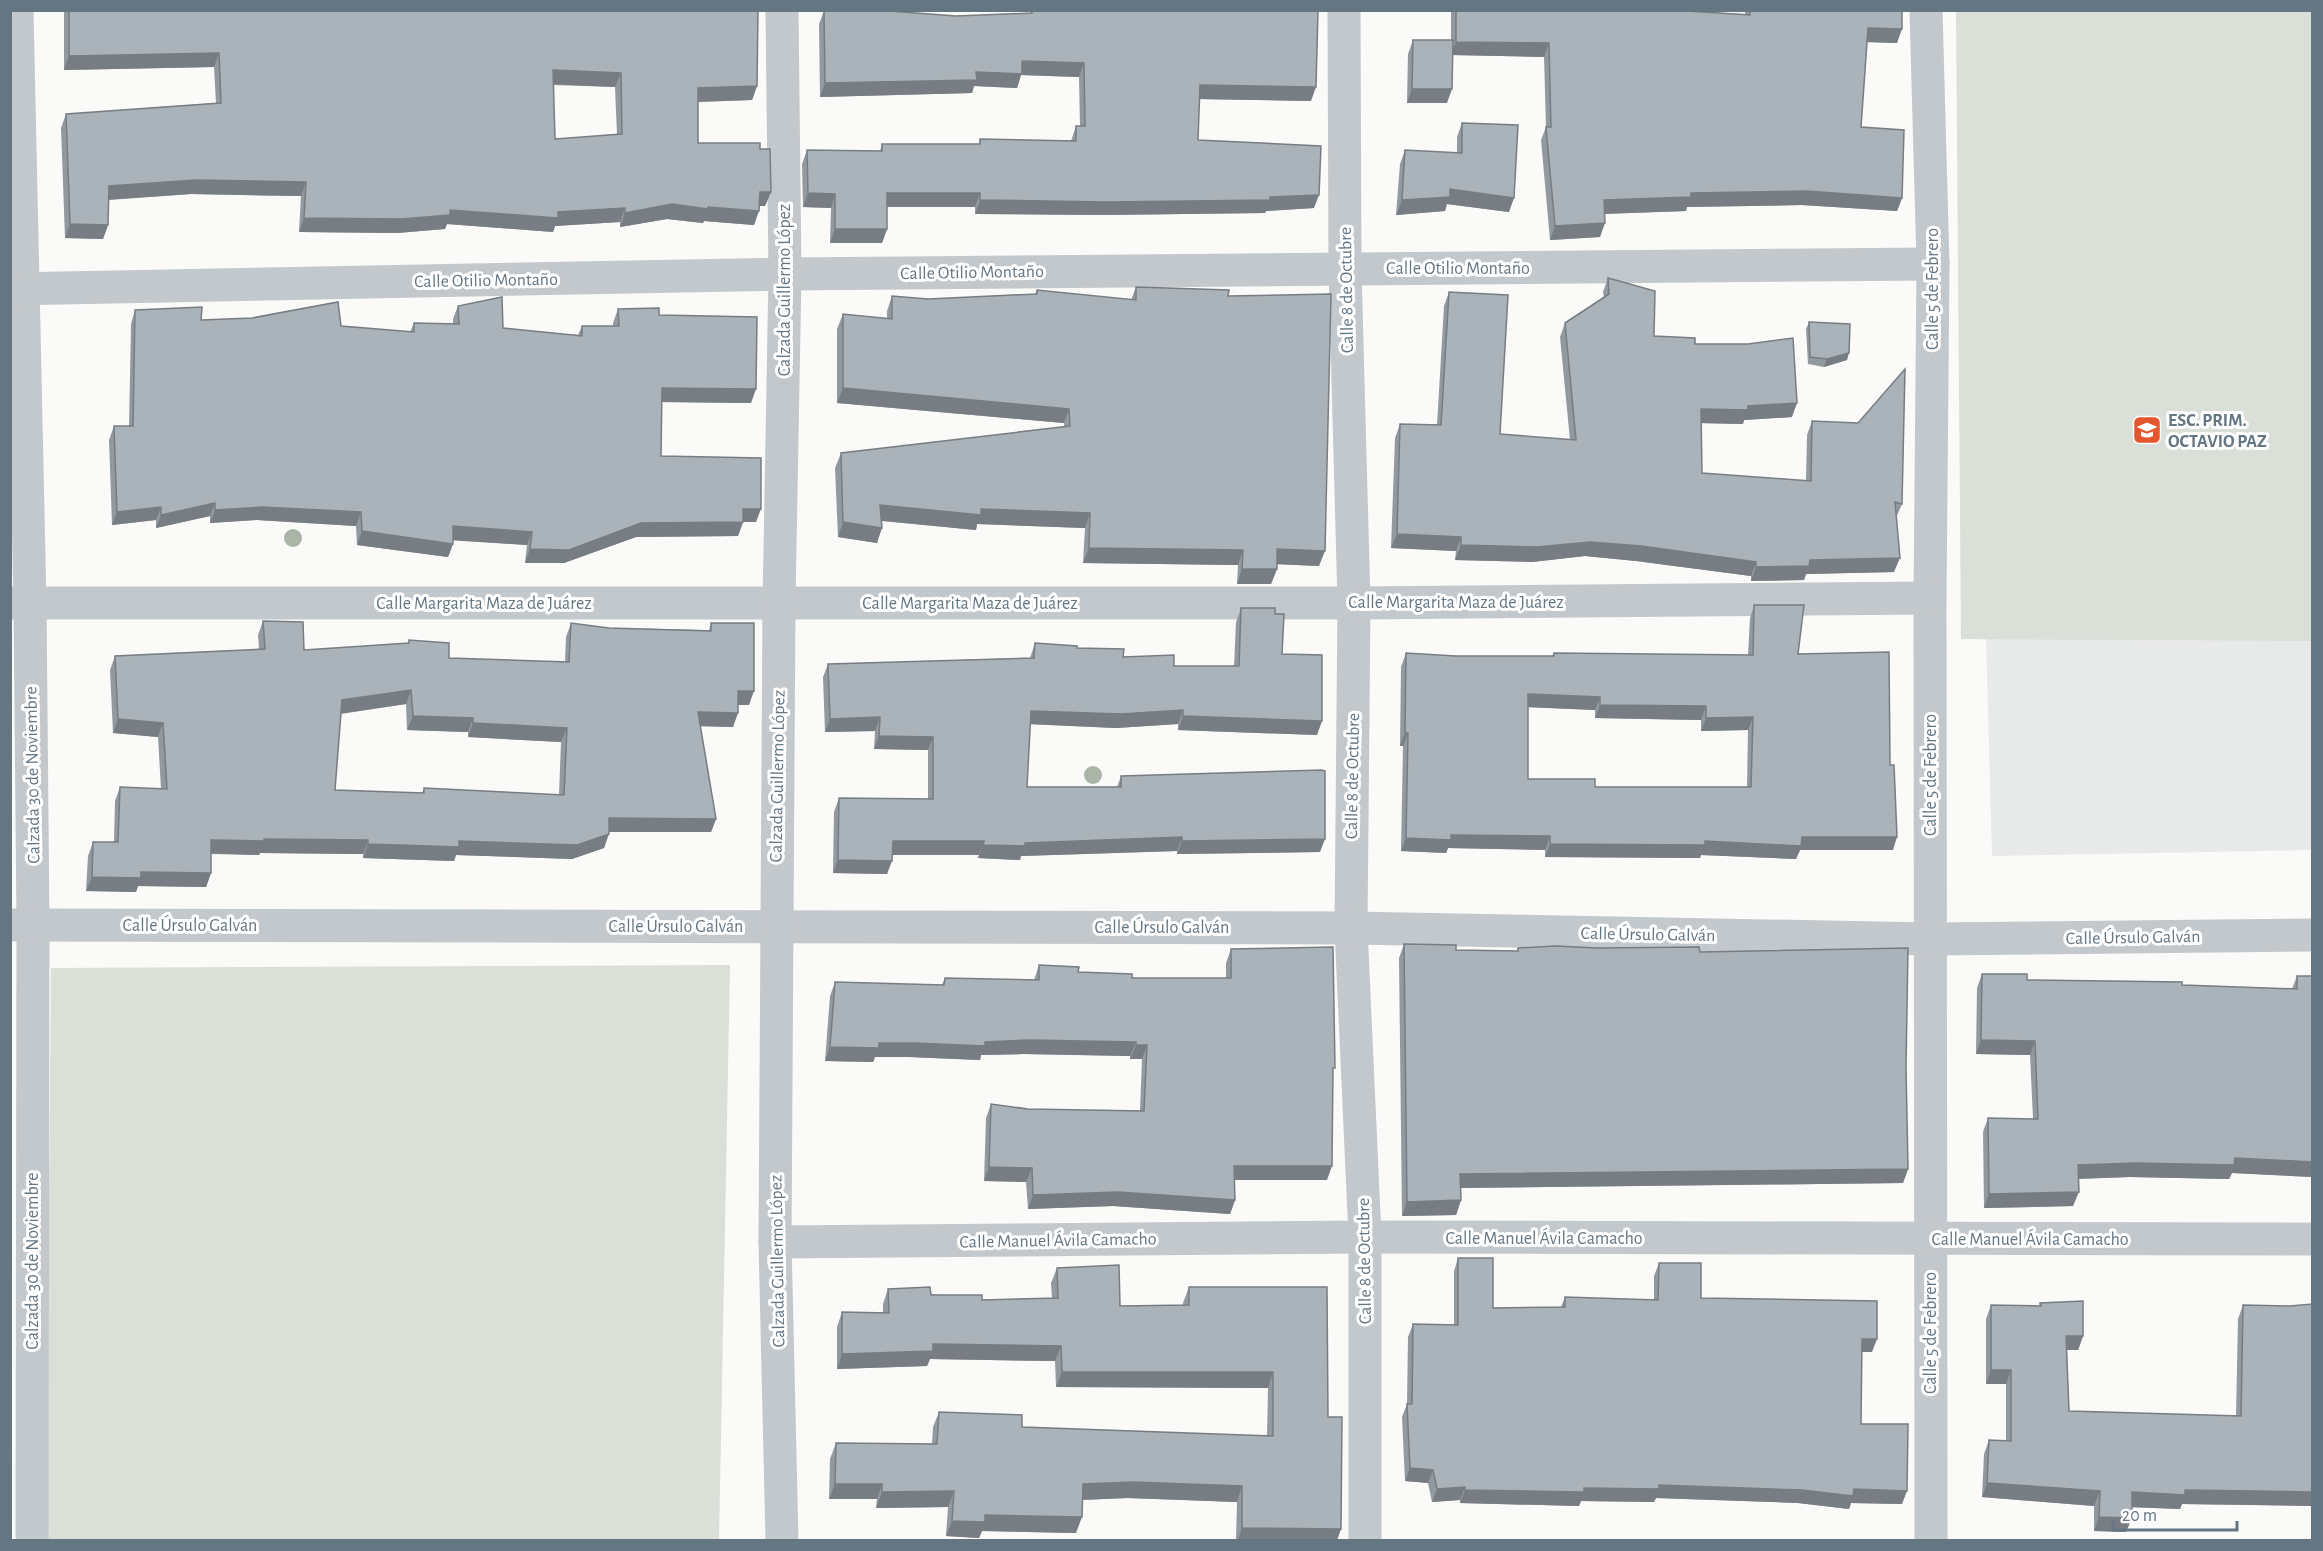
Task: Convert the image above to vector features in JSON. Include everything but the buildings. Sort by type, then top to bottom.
[{"type":"street","name":"Calzada 30 de Noviembre","points":[[17,10],[22,925],[21,1250],[32,1540]]},
{"type":"street","name":"Calzada Guillermo López","points":[[782,10],[785,274],[779,603],[775,1242],[782,1540]]},
{"type":"street","name":"Calle 8 de Octubre","points":[[1344,10],[1345,268],[1354,603],[1351,928],[1365,1237],[1365,1540]]},
{"type":"street","name":"Calle 5 de Febrero","points":[[1926,10],[1933,264],[1930,598],[1931,1540]]},
{"type":"street","name":"Calle Otilio Montaño","points":[[17,289],[785,274],[1933,264]]},
{"type":"street","name":"Calle Margarita Maza de Juárez","points":[[20,603],[1354,603],[1930,598]]},
{"type":"street","name":"Calle Úrsulo Galván","points":[[22,925],[1351,928],[1930,939],[2313,935]]},
{"type":"street","name":"Calle Manuel Ávila Camacho","points":[[775,1242],[1365,1237],[2313,1239]]},
{"type":"shaded area","name":"ESC. PRIM. OCTAVIO PAZ","points":[[1956,11],[2312,11],[2312,641],[1961,639]]},
{"type":"shaded area","name":"ESC. PRIM. OCTAVIO PAZ","points":[[1969,11],[2312,11],[2312,850],[1992,856]]},
{"type":"shaded area","points":[[730,965],[719,1540],[46,1540],[51,968]]},
{"type":"place","name":"ESC. PRIM. OCTAVIO PAZ","points":[[2147,430]]}]
